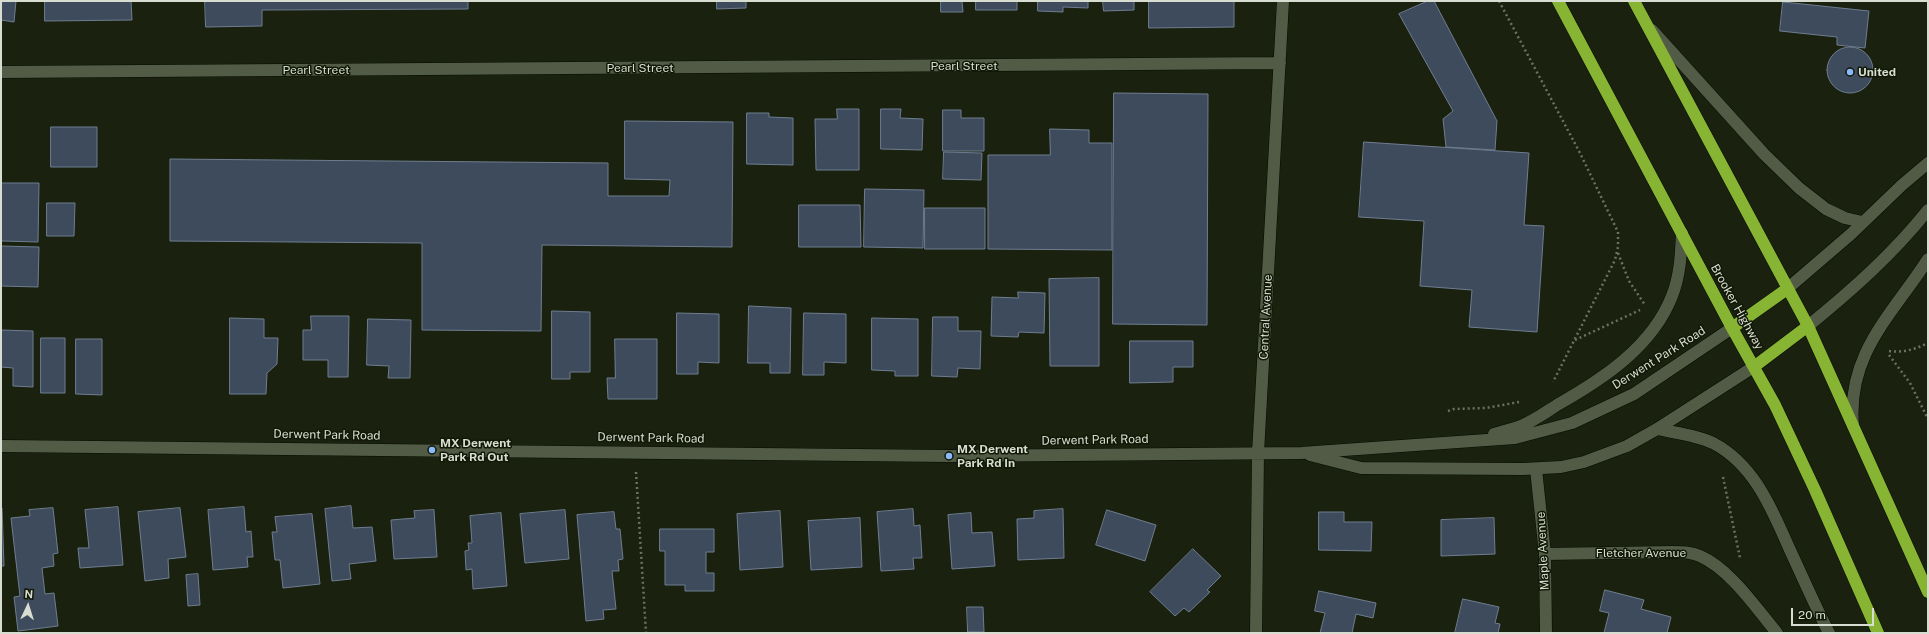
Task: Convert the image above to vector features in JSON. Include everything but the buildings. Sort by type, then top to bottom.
[{"type":"highway","name":"Brooker Highway","points":[[1558,1],[1732,328],[1775,405],[1812,483],[1878,633]]},
{"type":"highway","points":[[1634,1],[1808,326],[1928,592]]},
{"type":"highway","name":"Derwent Park Road","points":[[1732,328],[1787,289]]},
{"type":"highway","name":"Derwent Park Road","points":[[1754,366],[1808,326]]},
{"type":"street","name":"Central Avenue","points":[[1256,633],[1258,453],[1283,1]]},
{"type":"street","points":[[1646,24],[1764,154],[1799,188],[1826,209],[1845,218],[1862,222]]},
{"type":"street","name":"Pearl Street","points":[[1,72],[1280,64]]},
{"type":"street","name":"Derwent Park Road","points":[[1787,289],[1902,184],[1928,163]]},
{"type":"street","name":"Derwent Park Road","points":[[1808,326],[1880,263],[1928,210]]},
{"type":"street","points":[[1474,441],[1524,424],[1593,385],[1635,350],[1655,326],[1672,297],[1680,261],[1682,233]]},
{"type":"street","points":[[1853,428],[1854,392],[1862,358],[1872,340],[1928,259]]},
{"type":"street","name":"Derwent Park Road","points":[[1,446],[950,456],[1301,453],[1515,438],[1572,423],[1634,394],[1732,328]]},
{"type":"street","name":"Derwent Park Road","points":[[1301,453],[1361,468],[1536,469],[1584,462],[1627,446],[1657,430],[1754,366]]},
{"type":"street","points":[[1657,430],[1698,437],[1713,443],[1742,465],[1754,479],[1768,502],[1829,633]]},
{"type":"street","name":"Maple Avenue","points":[[1536,469],[1545,554],[1546,633]]},
{"type":"street","name":"Fletcher Avenue","points":[[1545,554],[1688,552],[1710,561],[1739,588],[1777,633]]},
{"type":"path","points":[[1499,1],[1580,153],[1618,232],[1617,253],[1551,386]]},
{"type":"path","points":[[1575,340],[1616,320],[1649,309],[1642,302],[1633,288],[1617,253]]},
{"type":"path","points":[[1928,342],[1914,349],[1900,352],[1883,348],[1903,373],[1928,418]]},
{"type":"path","points":[[1448,411],[1454,409],[1486,408],[1525,401]]},
{"type":"path","points":[[635,452],[646,633]]},
{"type":"path","points":[[1724,475],[1724,483],[1741,562],[1739,588]]},
{"type":"place","name":"United","points":[[1850,72]]},
{"type":"place","name":"MX Derwent Park Rd Out","points":[[432,450]]},
{"type":"place","name":"MX Derwent Park Rd In","points":[[949,456]]}]
